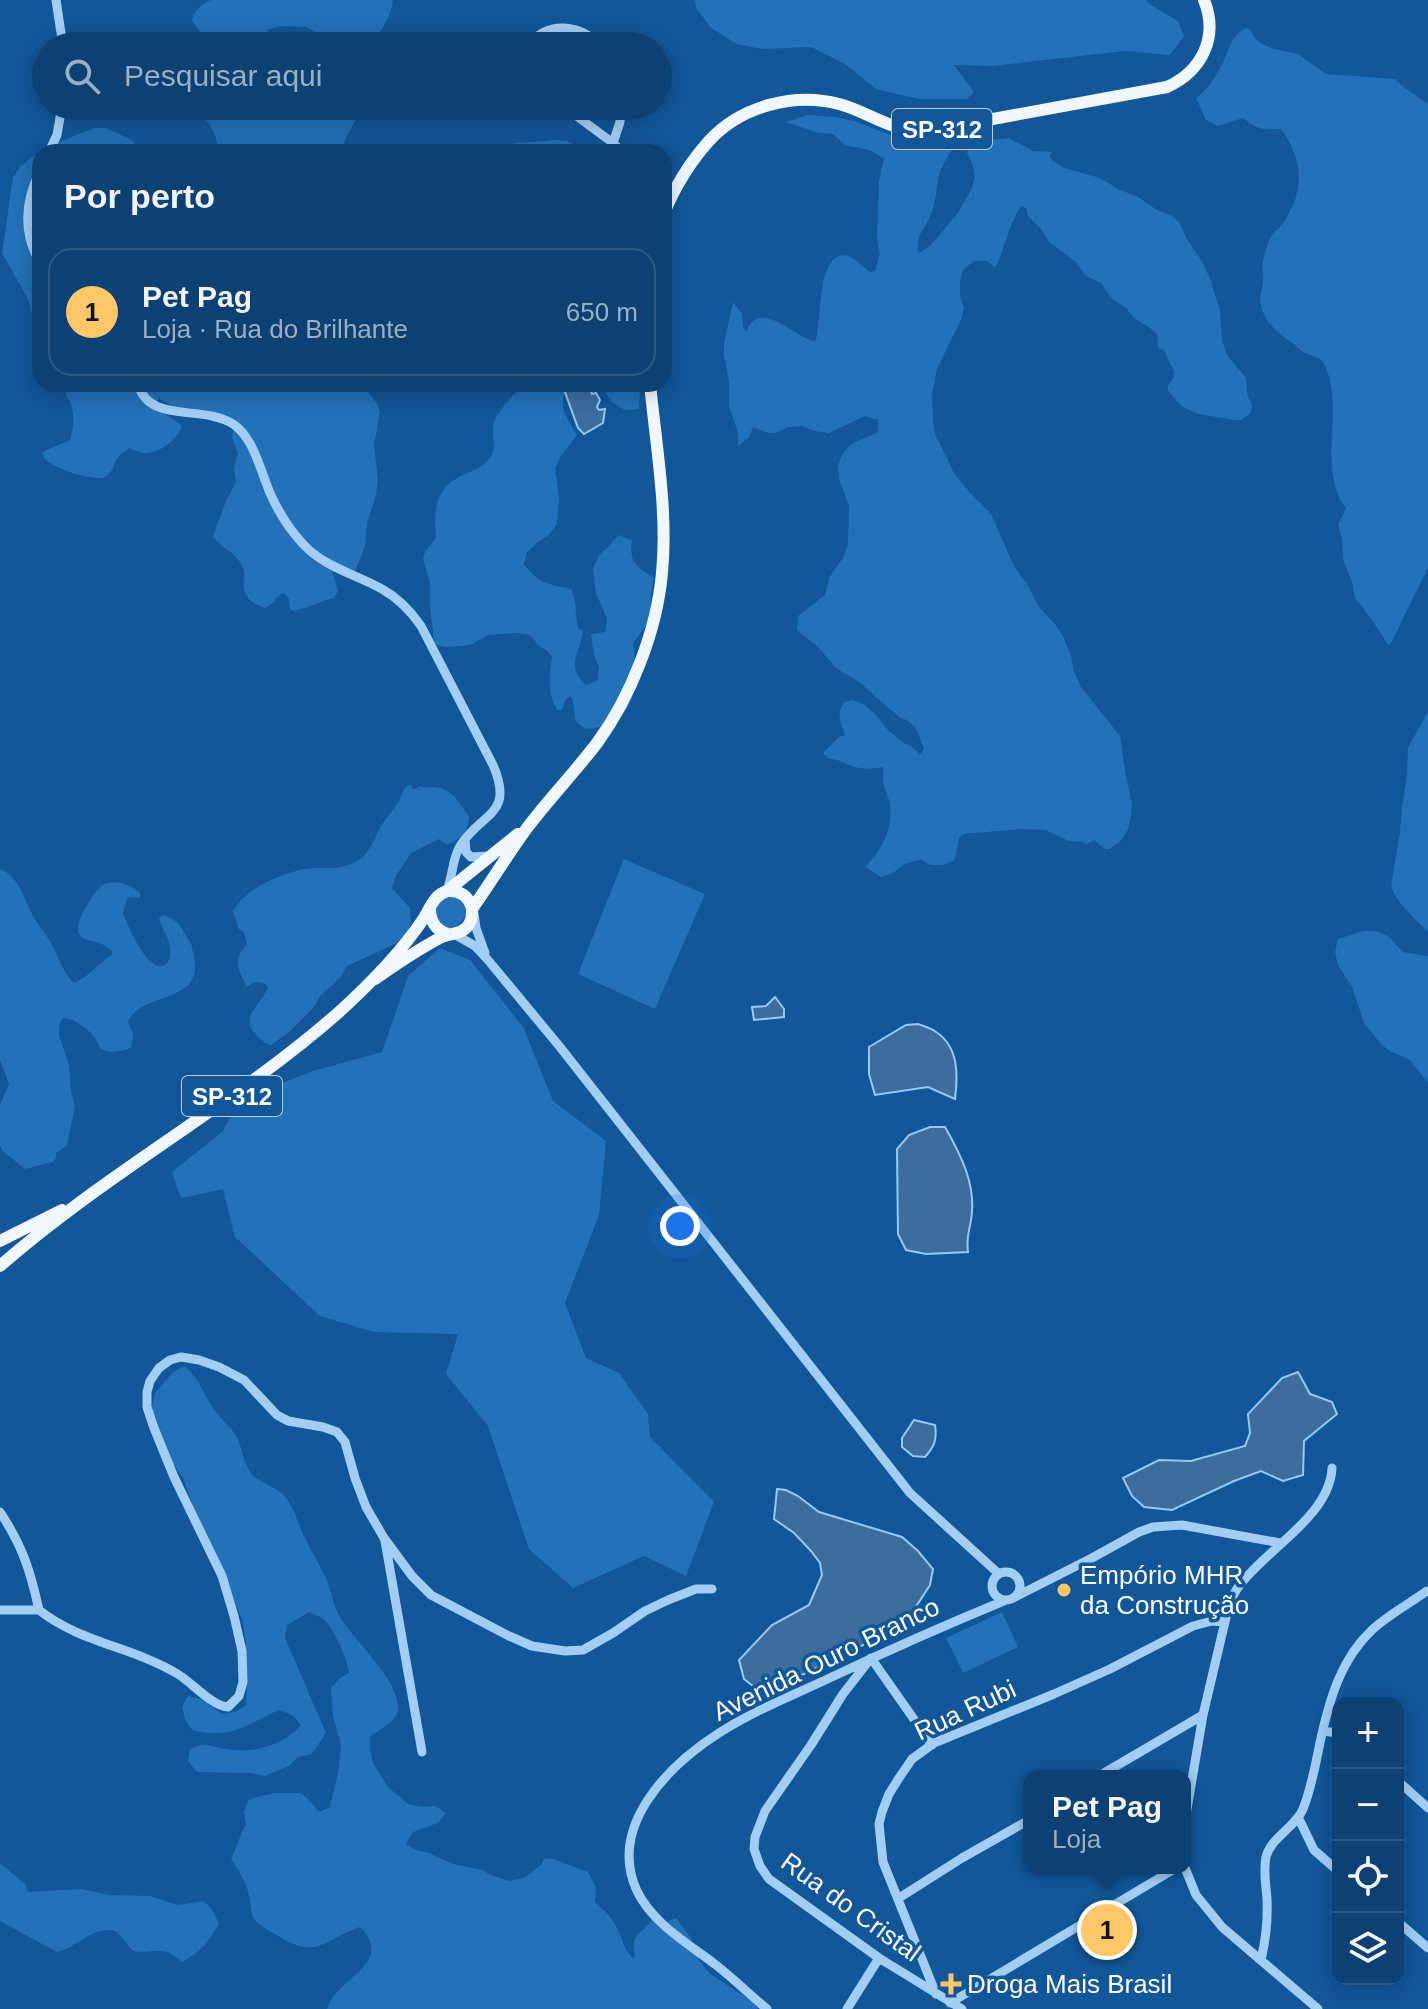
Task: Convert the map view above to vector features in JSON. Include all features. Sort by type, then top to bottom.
[{"type":"main road","name":"SP-312","points":[[672,191],[710,139],[722,129],[749,113],[778,103],[825,101],[898,127],[933,130],[1167,87],[1191,72],[1205,48],[1210,25],[1204,0]]},
{"type":"main road","name":"SP-312","points":[[0,1266],[80,1201],[304,1042],[375,979],[414,951],[466,928],[472,909],[527,828],[613,721],[636,671],[654,617],[662,575],[664,539],[651,392]]},
{"type":"main road","name":"SP-312","points":[[375,979],[412,936],[436,897],[527,828]]},
{"type":"main road","points":[[447,891],[463,895],[472,909]]},
{"type":"main road","points":[[430,908],[432,922],[441,932],[451,934]]},
{"type":"main road","name":"SP-312","points":[[0,1241],[80,1201]]},
{"type":"street","points":[[56,0],[61,32]]},
{"type":"street","points":[[541,32],[551,28],[578,32]]},
{"type":"street","points":[[53,144],[60,120]]},
{"type":"street","points":[[582,120],[613,143],[620,120]]},
{"type":"street","points":[[32,191],[28,222],[32,246]]},
{"type":"street","points":[[140,392],[151,405],[208,414],[240,430],[252,449],[280,513],[304,546],[334,567],[383,590],[405,606],[421,626],[493,765],[501,787],[494,811],[465,839],[457,853],[447,891]]},
{"type":"street","points":[[465,839],[468,855],[474,858],[489,856]]},
{"type":"street","points":[[472,909],[488,960]]},
{"type":"street","points":[[451,934],[475,946],[560,1047],[910,1493],[999,1574]]},
{"type":"street","points":[[0,1610],[39,1610],[69,1630],[164,1666],[223,1707],[232,1704],[239,1696],[243,1682],[242,1651],[222,1576],[174,1477],[147,1407],[150,1381],[159,1368],[181,1357],[219,1367],[244,1380],[277,1415],[288,1421],[337,1432],[345,1442],[366,1507],[412,1576],[431,1595],[532,1646],[565,1651],[583,1650],[668,1600],[696,1589],[712,1589]]},
{"type":"street","points":[[1191,1786],[1203,1715],[1228,1609],[1237,1588],[1321,1502],[1332,1478],[1332,1468]]},
{"type":"street","points":[[0,1512],[22,1548],[39,1610]]},
{"type":"street","name":"Avenida Ouro Branco","points":[[767,2009],[665,1925],[646,1907],[638,1892],[631,1869],[633,1828],[659,1785],[678,1765],[719,1732],[745,1718],[871,1658],[1037,1586],[1139,1532],[1159,1526],[1182,1525],[1280,1543]]},
{"type":"street","points":[[384,1538],[422,1752]]},
{"type":"street","points":[[984,1609],[992,1599],[992,1588],[993,1580],[999,1574],[1011,1573],[1020,1586],[1011,1598],[998,1597],[992,1588]]},
{"type":"street","name":"Avenida Ouro Branco","points":[[1020,1586],[1037,1586]]},
{"type":"street","points":[[1261,1960],[1268,1924],[1266,1857],[1269,1849],[1298,1817],[1311,1782],[1333,1690],[1358,1644],[1382,1622],[1427,1591]]},
{"type":"street","name":"Rua Rubi","points":[[936,1994],[883,1862],[879,1824],[889,1794],[912,1759],[932,1745],[1054,1694],[1193,1626],[1212,1621],[1225,1622]]},
{"type":"street","points":[[871,1658],[932,1745]]},
{"type":"street","name":"Rua do Cristal","points":[[871,1658],[843,1694],[765,1811],[754,1849],[769,1879],[879,1958],[962,2009]]},
{"type":"street","points":[[1109,1770],[1203,1715]]},
{"type":"street","points":[[1323,1731],[1332,1732]]},
{"type":"street","points":[[1404,1786],[1428,1808]]},
{"type":"street","points":[[1298,1817],[1314,1850],[1332,1866]]},
{"type":"street","points":[[899,1898],[1023,1823]]},
{"type":"street","points":[[950,2003],[1166,1874]]},
{"type":"street","points":[[1186,1874],[1196,1895],[1228,1933],[1318,2009]]},
{"type":"street","points":[[1404,1927],[1428,1948]]},
{"type":"street","points":[[847,2009],[879,1958]]},
{"type":"shaded area","points":[[211,0],[393,0],[379,32],[315,32],[306,27],[280,26],[268,32],[200,32],[192,20],[204,3]]},
{"type":"shaded area","points":[[695,0],[1146,0],[1178,21],[1184,36],[1170,55],[1125,51],[992,66],[954,65],[974,92],[967,99],[919,99],[876,89],[845,64],[811,47],[761,49],[737,44],[711,28],[696,8]]},
{"type":"shaded area","points":[[1246,28],[1262,44],[1298,54],[1326,74],[1395,79],[1428,104],[1428,568],[1388,645],[1355,599],[1352,581],[1343,560],[1338,524],[1346,509],[1337,493],[1333,475],[1332,401],[1325,365],[1275,329],[1266,319],[1261,306],[1262,264],[1266,247],[1284,222],[1296,196],[1299,174],[1294,151],[1281,129],[1261,128],[1243,118],[1218,126],[1206,120],[1196,98],[1216,76],[1234,38]]},
{"type":"shaded area","points":[[808,115],[854,121],[908,142],[933,145],[953,143],[940,173],[930,217],[920,235],[918,253],[929,247],[957,214],[970,192],[975,178],[967,153],[970,142],[1009,138],[1033,151],[1052,152],[1050,157],[1053,161],[1064,168],[1100,178],[1172,216],[1179,222],[1210,279],[1220,310],[1225,350],[1246,378],[1252,406],[1250,414],[1241,420],[1198,414],[1181,406],[1168,391],[1174,372],[1165,352],[1158,347],[1157,334],[1135,319],[1112,299],[1101,283],[1086,276],[1075,261],[1050,243],[1022,206],[997,265],[974,261],[963,270],[960,295],[964,308],[937,369],[932,395],[935,434],[954,473],[991,514],[1015,568],[1038,606],[1063,636],[1081,687],[1120,736],[1132,803],[1131,817],[1120,842],[1109,849],[1094,840],[1087,844],[1069,841],[1045,830],[1020,829],[963,834],[959,838],[955,860],[943,865],[930,865],[918,860],[881,877],[865,867],[885,839],[890,823],[890,805],[884,786],[883,767],[858,768],[829,759],[823,753],[845,735],[840,718],[842,706],[853,700],[864,704],[905,744],[920,755],[924,749],[916,729],[909,722],[900,718],[859,682],[836,668],[818,647],[797,630],[798,616],[825,595],[830,576],[843,558],[848,544],[849,506],[839,479],[838,465],[843,453],[853,443],[878,432],[878,420],[865,416],[829,433],[802,426],[788,427],[776,433],[753,427],[749,437],[738,446],[738,433],[729,406],[724,355],[733,302],[742,314],[746,332],[752,322],[767,318],[813,341],[818,331],[824,278],[835,258],[844,255],[870,272],[875,271],[880,254],[877,240],[879,181],[884,158],[869,150],[845,145],[833,134],[818,133],[786,122]]},
{"type":"shaded area","points":[[205,120],[356,120],[344,144],[216,144]]},
{"type":"shaded area","points":[[94,128],[106,128],[134,144],[54,144]]},
{"type":"shaded area","points":[[554,140],[573,144],[511,144]]},
{"type":"shaded area","points":[[32,157],[32,314],[28,299],[2,253],[13,177]]},
{"type":"shaded area","points":[[65,392],[368,392],[380,412],[374,445],[378,480],[367,523],[365,547],[354,573],[332,572],[338,591],[334,598],[303,609],[290,609],[289,599],[284,593],[265,608],[254,603],[245,592],[240,562],[213,536],[236,482],[234,469],[238,453],[232,437],[235,425],[192,408],[174,407],[158,398],[162,412],[182,427],[171,442],[149,453],[130,448],[119,456],[105,477],[83,476],[48,462],[42,452],[70,440],[73,424]]},
{"type":"shaded area","points":[[517,392],[565,392],[563,405],[566,416],[577,435],[555,468],[559,497],[557,524],[549,535],[527,552],[524,564],[544,582],[571,589],[577,623],[583,631],[575,666],[586,685],[598,680],[599,667],[591,634],[605,632],[607,618],[596,594],[593,568],[599,556],[618,535],[632,540],[635,563],[654,578],[652,613],[633,643],[635,682],[629,705],[612,722],[593,728],[584,728],[577,722],[571,696],[566,699],[562,710],[557,710],[550,691],[552,657],[530,635],[489,635],[470,645],[446,647],[436,645],[434,640],[430,583],[423,558],[436,538],[438,501],[453,480],[489,459],[493,449],[493,428]]},
{"type":"shaded area","points":[[565,392],[596,393],[600,400],[597,407],[599,410],[605,409],[603,423],[584,434],[578,428]]},
{"type":"shaded area","points":[[605,392],[640,392],[639,409],[624,410],[612,402]]},
{"type":"shaded area","points":[[1427,713],[1428,932],[1402,905],[1391,886],[1400,833],[1408,748]]},
{"type":"shaded area","points":[[410,784],[413,790],[420,786],[440,788],[450,793],[469,816],[465,831],[451,843],[446,845],[439,839],[411,853],[396,876],[392,888],[410,908],[411,922],[406,935],[395,944],[347,966],[341,977],[289,1032],[271,1045],[266,1043],[255,1033],[249,1021],[268,986],[257,982],[247,987],[238,960],[247,944],[244,932],[237,928],[233,912],[254,890],[285,874],[345,866],[359,860],[370,848],[382,824]]},
{"type":"shaded area","points":[[624,859],[705,894],[655,1009],[578,974]]},
{"type":"shaded area","points":[[0,869],[17,884],[74,983],[113,954],[104,945],[82,938],[78,930],[92,897],[105,884],[114,882],[140,893],[140,898],[128,897],[123,913],[139,946],[151,962],[164,965],[170,958],[169,944],[159,918],[163,915],[173,919],[189,940],[195,965],[194,976],[182,990],[143,1006],[132,1015],[128,1022],[133,1034],[131,1048],[115,1052],[104,1050],[85,1028],[63,1018],[59,1035],[69,1065],[75,1106],[67,1145],[56,1153],[53,1162],[25,1169],[0,1145],[0,1105],[9,1084],[0,1060]]},
{"type":"shaded area","points":[[449,895],[462,896],[465,913],[459,924],[448,930],[434,921],[436,907]]},
{"type":"shaded area","points":[[1363,931],[1376,931],[1388,936],[1403,952],[1428,956],[1428,1083],[1410,1060],[1381,1044],[1364,1023],[1352,987],[1338,965],[1335,952],[1338,939]]},
{"type":"shaded area","points":[[440,948],[470,960],[523,1027],[553,1101],[606,1141],[599,1215],[565,1303],[586,1358],[619,1373],[648,1414],[650,1437],[714,1502],[686,1576],[644,1556],[573,1588],[529,1549],[488,1426],[446,1374],[458,1334],[374,1332],[320,1316],[235,1237],[223,1189],[181,1198],[172,1172],[222,1132],[231,1116],[272,1087],[313,1071],[382,1052],[408,976]]},
{"type":"shaded area","points":[[775,997],[784,1009],[784,1017],[754,1020],[752,1007],[766,1006]]},
{"type":"shaded area","points":[[918,1024],[944,1038],[953,1053],[957,1081],[955,1099],[928,1087],[875,1095],[869,1074],[869,1047],[906,1025]]},
{"type":"shaded area","points":[[930,1127],[945,1127],[970,1183],[972,1207],[968,1252],[926,1254],[906,1250],[898,1234],[897,1149],[909,1135]]},
{"type":"shaded area","points":[[184,1366],[235,1434],[251,1473],[280,1492],[289,1502],[327,1580],[339,1615],[383,1671],[396,1695],[398,1707],[392,1721],[370,1737],[373,1763],[388,1787],[408,1804],[435,1806],[446,1813],[438,1823],[413,1832],[406,1844],[453,1864],[483,1870],[509,1881],[524,1878],[545,1858],[588,1872],[596,1887],[595,1902],[612,1920],[633,1958],[635,1939],[652,1919],[666,1922],[676,1918],[691,1938],[699,1960],[709,1973],[753,2002],[758,2009],[327,2009],[332,1998],[368,1961],[372,1951],[370,1940],[360,1927],[320,1945],[303,1947],[268,1930],[253,1917],[245,1883],[231,1859],[246,1825],[244,1812],[249,1799],[274,1793],[301,1793],[319,1812],[330,1807],[341,1745],[333,1716],[331,1688],[349,1673],[348,1667],[331,1629],[322,1618],[309,1612],[287,1625],[285,1638],[326,1733],[312,1754],[298,1757],[289,1766],[264,1776],[197,1772],[188,1761],[190,1749],[196,1747],[205,1745],[247,1750],[267,1747],[301,1725],[292,1715],[279,1710],[228,1732],[192,1730],[185,1719],[182,1707],[188,1696],[201,1699],[222,1714],[236,1712],[246,1705],[247,1693],[242,1619],[183,1478],[167,1455],[153,1419],[155,1393],[173,1372]]},
{"type":"shaded area","points":[[1298,1372],[1310,1394],[1332,1402],[1337,1414],[1304,1441],[1303,1475],[1283,1481],[1261,1471],[1172,1510],[1144,1507],[1132,1496],[1123,1478],[1159,1460],[1191,1461],[1245,1446],[1250,1433],[1248,1414],[1282,1378]]},
{"type":"shaded area","points":[[914,1420],[935,1425],[934,1442],[925,1457],[913,1456],[902,1447],[902,1438]]},
{"type":"shaded area","points":[[777,1489],[798,1496],[819,1512],[902,1537],[933,1569],[930,1585],[904,1625],[763,1694],[744,1679],[739,1660],[772,1625],[809,1605],[822,1575],[820,1563],[811,1551],[794,1533],[774,1519]]},
{"type":"shaded area","points":[[1002,1612],[1018,1647],[963,1673],[946,1638]]},
{"type":"shaded area","points":[[0,1863],[25,1884],[28,1892],[81,1889],[109,1895],[150,1896],[178,1905],[204,1901],[219,1923],[204,1946],[182,1962],[163,1951],[133,1951],[116,1931],[107,1930],[57,1952],[0,1921]]},
{"type":"place","name":"Empório MHR da Construção","points":[[1064,1590]]},
{"type":"place","name":"Pet Pag","points":[[1107,1930]]},
{"type":"place","name":"Droga Mais Brasil","points":[[951,1984]]}]
